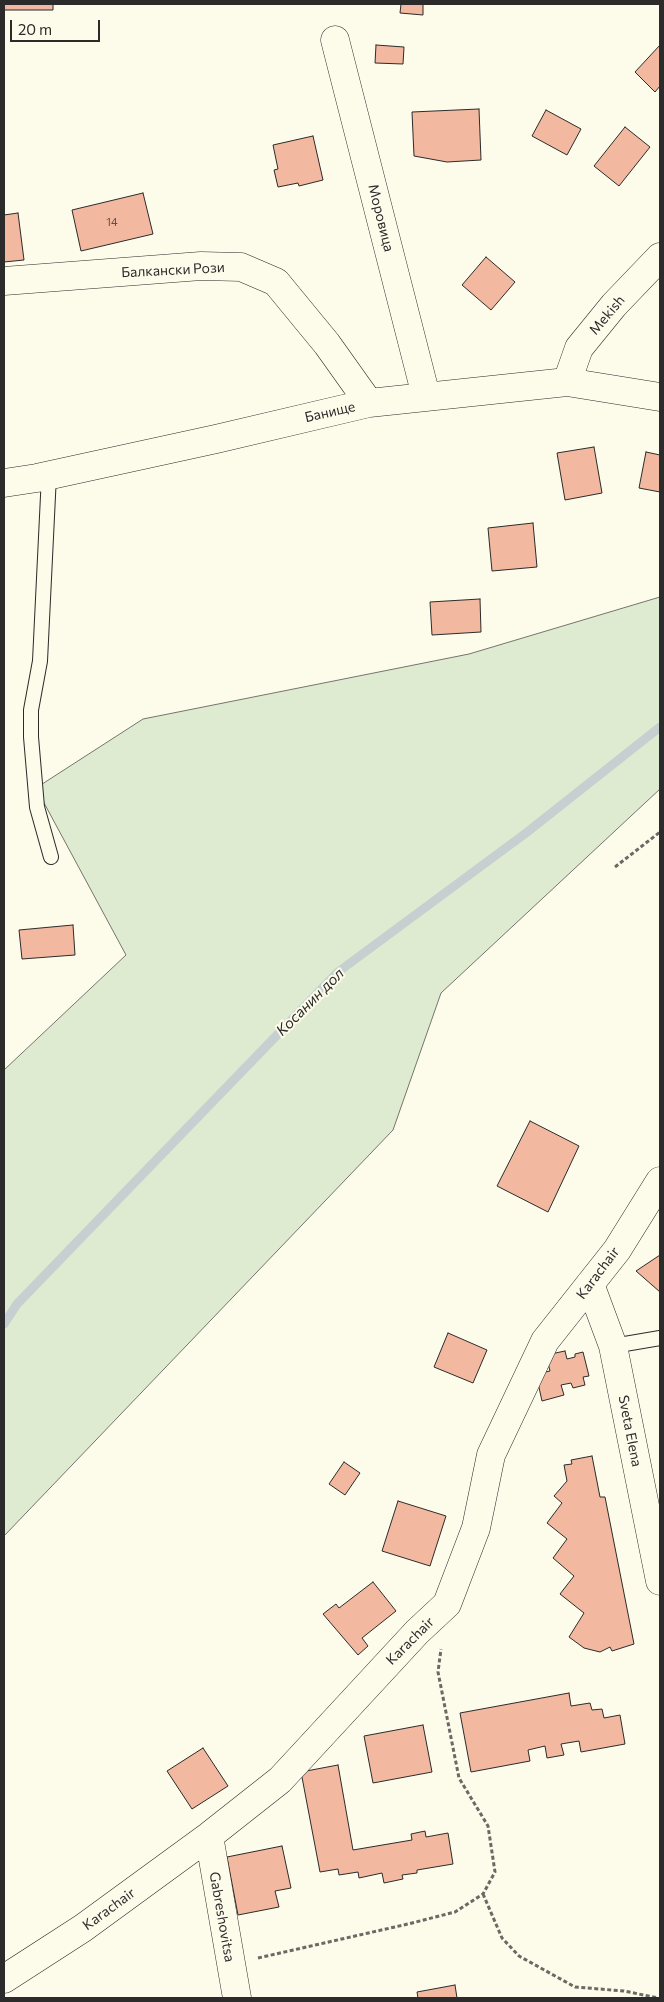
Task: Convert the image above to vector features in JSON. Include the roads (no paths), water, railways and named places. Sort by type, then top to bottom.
[{"type":"street","name":"Моровица","points":[[335,40],[426,396]]},
{"type":"street","name":"Mekish","points":[[566,382],[579,348],[614,305],[660,257]]},
{"type":"street","name":"Балкански Рози","points":[[4,281],[202,266],[241,267],[276,282],[326,344],[369,403]]},
{"type":"street","name":"Банище","points":[[4,483],[49,475],[369,403],[566,382],[660,397]]},
{"type":"street","name":"Karachair","points":[[4,1979],[83,1928],[209,1836],[280,1780],[417,1632],[447,1604],[476,1528],[491,1455],[545,1341],[616,1250],[660,1181]]},
{"type":"street","name":"Sveta Elena","points":[[590,1284],[613,1346],[660,1581]]},
{"type":"street","name":"Gabreshovitsa","points":[[209,1836],[237,1998]]},
{"type":"lane","points":[[49,475],[40,661],[31,719],[37,807],[51,857]]},
{"type":"lane","points":[[613,1346],[660,1338]]},
{"type":"waterway","name":"Косанин дол","points":[[4,1324],[17,1304],[338,972],[526,833],[660,727]]}]
